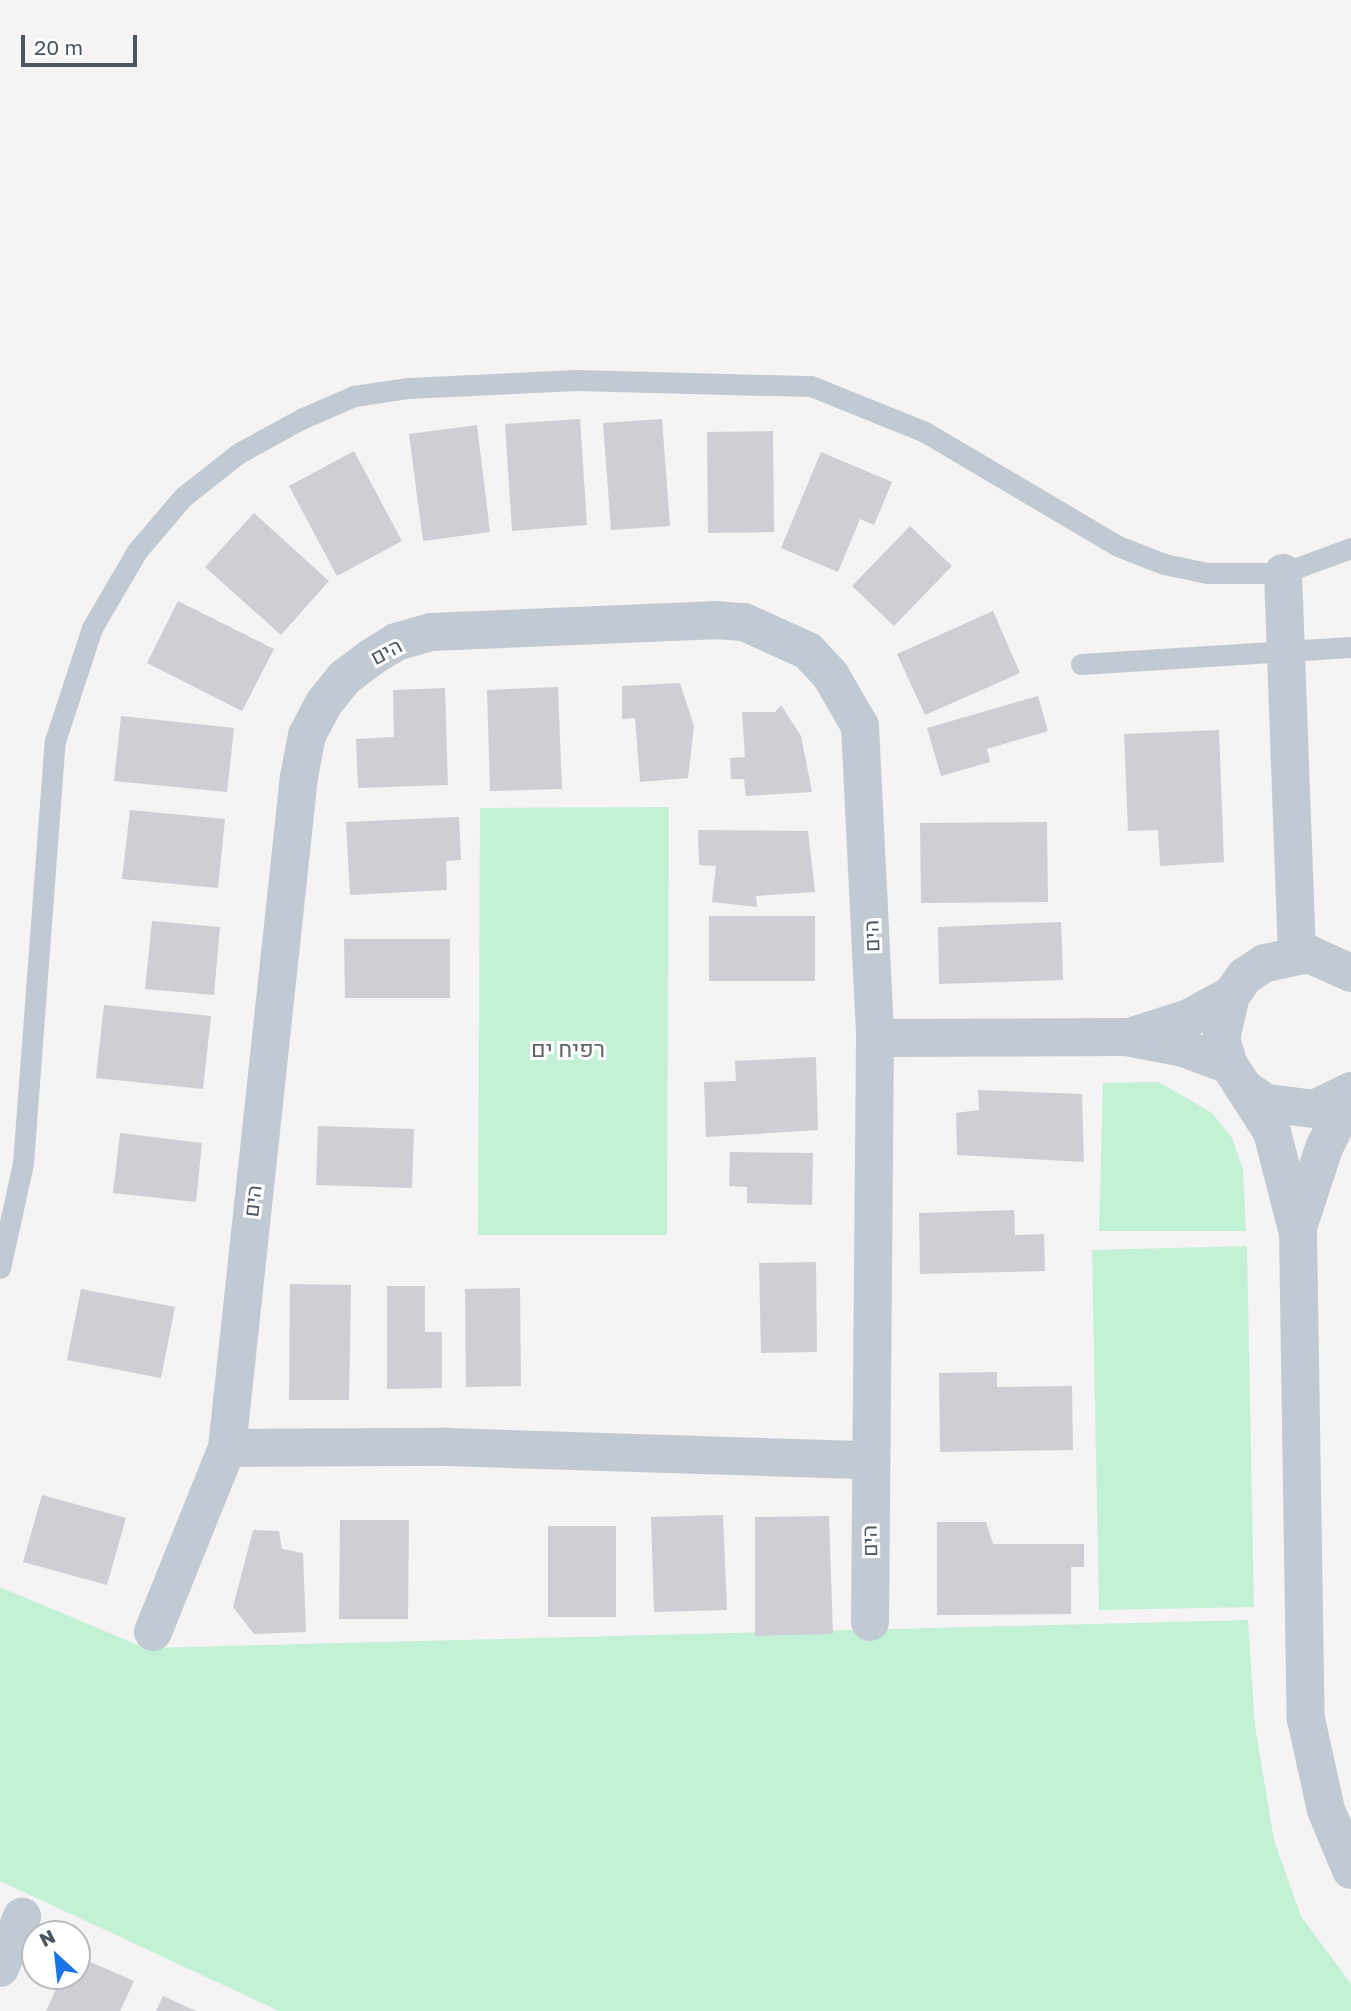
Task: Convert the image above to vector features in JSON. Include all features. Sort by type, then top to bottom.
[{"type":"street","points":[[1283,572],[1297,955]]},
{"type":"street","name":"הים","points":[[153,1632],[227,1448],[307,735],[344,678],[396,642],[431,632],[672,620],[744,622],[808,651],[831,676],[860,726],[875,1038],[868,1460],[870,1622]]},
{"type":"street","points":[[1351,973],[1332,961],[1297,955],[1265,963],[1245,976],[1231,995],[1222,1039],[1236,1077],[1272,1132],[1298,1233],[1307,1719],[1326,1810],[1351,1870]]},
{"type":"street","points":[[1126,1037],[1189,1018],[1231,995]]},
{"type":"street","points":[[875,1038],[1126,1037],[1183,1048],[1236,1077],[1266,1103],[1314,1110],[1351,1092]]},
{"type":"street","points":[[1298,1233],[1316,1169],[1351,1092]]},
{"type":"street","points":[[227,1448],[447,1447],[868,1460]]},
{"type":"street","points":[[0,1968],[22,1917]]},
{"type":"lane","points":[[0,1268],[23,1163],[55,741],[92,628],[137,551],[183,497],[239,453],[354,396],[408,388],[578,380],[773,382],[811,386],[925,432],[1118,545],[1164,564],[1207,573],[1283,572],[1351,548]]},
{"type":"lane","points":[[1080,664],[1351,647]]},
{"type":"green space","points":[[669,807],[667,1235],[478,1235],[480,808]]},
{"type":"green space","points":[[1159,1082],[1212,1113],[1232,1138],[1243,1169],[1246,1231],[1099,1231],[1103,1083]]},
{"type":"green space","points":[[1247,1246],[1254,1607],[1099,1610],[1092,1250]]},
{"type":"green space","points":[[0,1587],[145,1648],[1248,1620],[1255,1726],[1274,1840],[1301,1916],[1351,1984],[1351,2011],[279,2011],[91,1923],[91,1920],[84,1920],[0,1881]]},
{"type":"building","points":[[580,419],[587,525],[512,531],[505,424]]},
{"type":"building","points":[[662,419],[670,526],[611,530],[603,423]]},
{"type":"building","points":[[477,425],[490,532],[423,541],[409,434]]},
{"type":"building","points":[[773,431],[774,532],[708,533],[707,432]]},
{"type":"building","points":[[354,451],[402,541],[337,576],[289,486]]},
{"type":"building","points":[[821,452],[892,482],[874,525],[860,519],[838,572],[781,548]]},
{"type":"building","points":[[254,513],[329,581],[281,635],[205,567]]},
{"type":"building","points":[[910,526],[952,566],[894,626],[852,586]]},
{"type":"building","points":[[178,601],[274,649],[242,711],[147,663]]},
{"type":"building","points":[[993,611],[1020,673],[925,715],[897,654]]},
{"type":"building","points":[[680,683],[694,726],[688,778],[640,782],[635,718],[622,719],[622,686]]},
{"type":"building","points":[[558,687],[562,789],[490,791],[487,690]]},
{"type":"building","points":[[445,688],[448,785],[358,788],[356,739],[394,737],[393,690]]},
{"type":"building","points":[[1038,696],[1048,731],[987,749],[990,762],[941,776],[927,728]]},
{"type":"building","points":[[781,705],[801,736],[812,792],[746,796],[744,779],[731,779],[730,758],[745,757],[742,712],[775,712]]},
{"type":"building","points":[[121,716],[234,728],[227,792],[114,781]]},
{"type":"building","points":[[1219,730],[1224,862],[1160,866],[1158,830],[1128,831],[1124,734]]},
{"type":"building","points":[[130,810],[225,819],[218,888],[122,879]]},
{"type":"building","points":[[459,817],[461,860],[446,861],[447,890],[350,895],[346,822]]},
{"type":"building","points":[[1047,822],[1048,902],[921,903],[920,823]]},
{"type":"building","points":[[698,830],[808,831],[815,892],[756,896],[757,907],[712,902],[716,866],[699,865]]},
{"type":"building","points":[[709,916],[815,916],[815,981],[709,981]]},
{"type":"building","points":[[152,921],[220,927],[214,995],[145,989]]},
{"type":"building","points":[[1061,922],[1063,980],[939,984],[938,927]]},
{"type":"building","points":[[344,939],[450,939],[450,998],[345,998]]},
{"type":"building","points":[[104,1005],[211,1016],[203,1089],[96,1078]]},
{"type":"building","points":[[816,1057],[818,1130],[706,1137],[704,1082],[736,1081],[735,1061]]},
{"type":"building","points":[[978,1090],[1082,1094],[1084,1162],[957,1155],[956,1113],[979,1110]]},
{"type":"building","points":[[318,1126],[414,1129],[412,1188],[316,1185]]},
{"type":"building","points":[[120,1133],[202,1143],[196,1202],[113,1193]]},
{"type":"building","points":[[730,1152],[813,1153],[812,1205],[747,1203],[747,1187],[729,1186]]},
{"type":"building","points":[[1014,1210],[1015,1235],[1044,1234],[1045,1271],[920,1274],[919,1213]]},
{"type":"building","points":[[816,1262],[817,1352],[761,1353],[759,1263]]},
{"type":"building","points":[[290,1284],[351,1285],[349,1400],[289,1400]]},
{"type":"building","points":[[387,1286],[425,1286],[425,1332],[442,1332],[442,1388],[387,1389]]},
{"type":"building","points":[[520,1288],[521,1386],[466,1387],[465,1289]]},
{"type":"building","points":[[81,1289],[175,1307],[161,1378],[67,1360]]},
{"type":"building","points":[[997,1372],[997,1387],[1072,1386],[1073,1450],[940,1452],[939,1373]]},
{"type":"building","points":[[42,1495],[126,1518],[107,1585],[23,1562]]},
{"type":"building","points":[[723,1515],[727,1610],[654,1612],[651,1517]]},
{"type":"building","points":[[829,1516],[833,1634],[755,1636],[755,1517]]},
{"type":"building","points":[[340,1520],[409,1520],[408,1619],[339,1619]]},
{"type":"building","points":[[937,1522],[986,1522],[993,1544],[1084,1544],[1084,1567],[1071,1567],[1071,1614],[937,1615]]},
{"type":"building","points":[[548,1526],[616,1526],[616,1617],[548,1617]]},
{"type":"building","points":[[253,1530],[279,1531],[282,1549],[303,1553],[306,1632],[254,1634],[233,1607]]},
{"type":"building","points":[[91,1962],[134,1981],[120,2011],[46,2011],[56,1990],[91,1990]]},
{"type":"building","points":[[163,1996],[196,2011],[156,2011]]},
{"type":"district","name":"רפיח ים","points":[[568,1048]]}]
